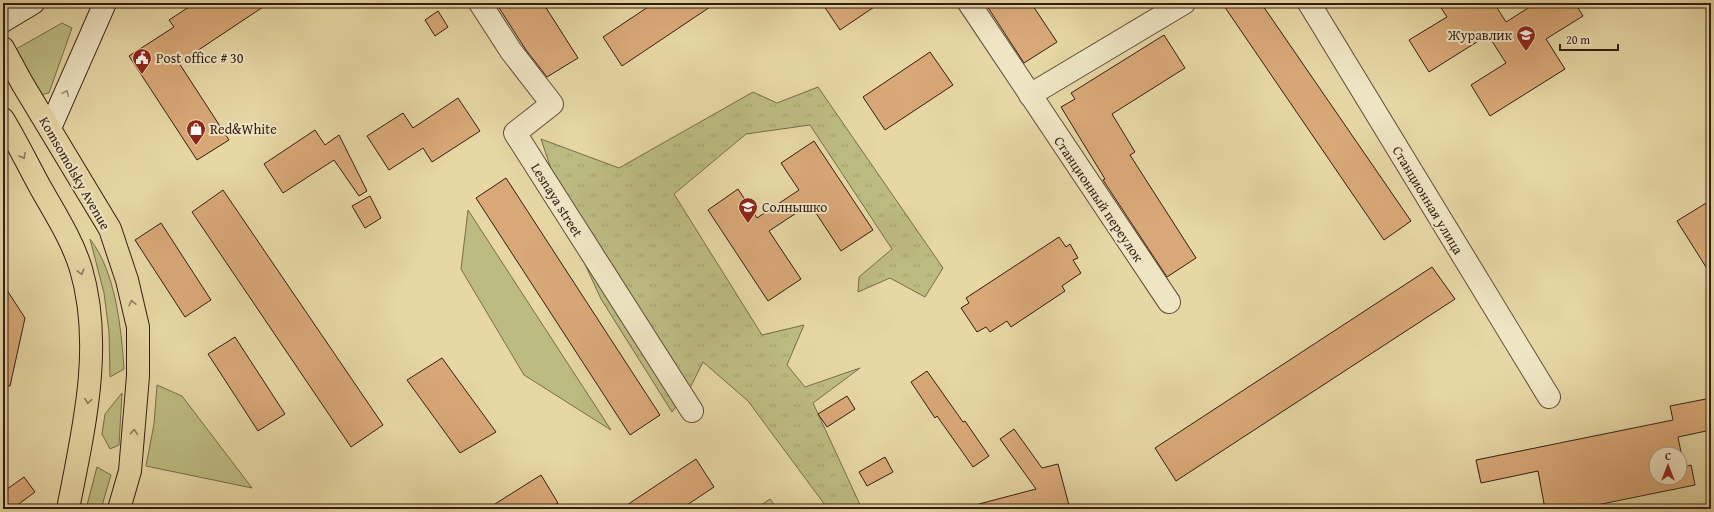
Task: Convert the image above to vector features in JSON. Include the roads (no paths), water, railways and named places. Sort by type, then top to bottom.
[{"type":"main road","name":"Komsomolsky Avenue","points":[[3,48],[22,83],[110,228],[127,280],[138,328],[138,376],[130,471],[119,509]]},
{"type":"main road","points":[[3,118],[68,237],[81,270],[88,311],[90,350],[89,394],[68,509]]},
{"type":"street","points":[[3,21],[33,3]]},
{"type":"street","points":[[50,128],[105,3]]},
{"type":"street","name":"Lesnaya street","points":[[480,3],[511,51],[552,104],[515,133],[692,412]]},
{"type":"street","name":"Станционный переулок","points":[[969,3],[1169,302]]},
{"type":"street","points":[[1030,95],[1184,3]]},
{"type":"street","name":"Станционная улица","points":[[1309,3],[1549,397]]},
{"type":"place","name":"Журавлик","points":[[1526,52]]},
{"type":"place","name":"Post office # 30","points":[[142,75]]},
{"type":"place","name":"Red&White","points":[[196,146]]},
{"type":"place","name":"Солнышко","points":[[748,224]]}]
